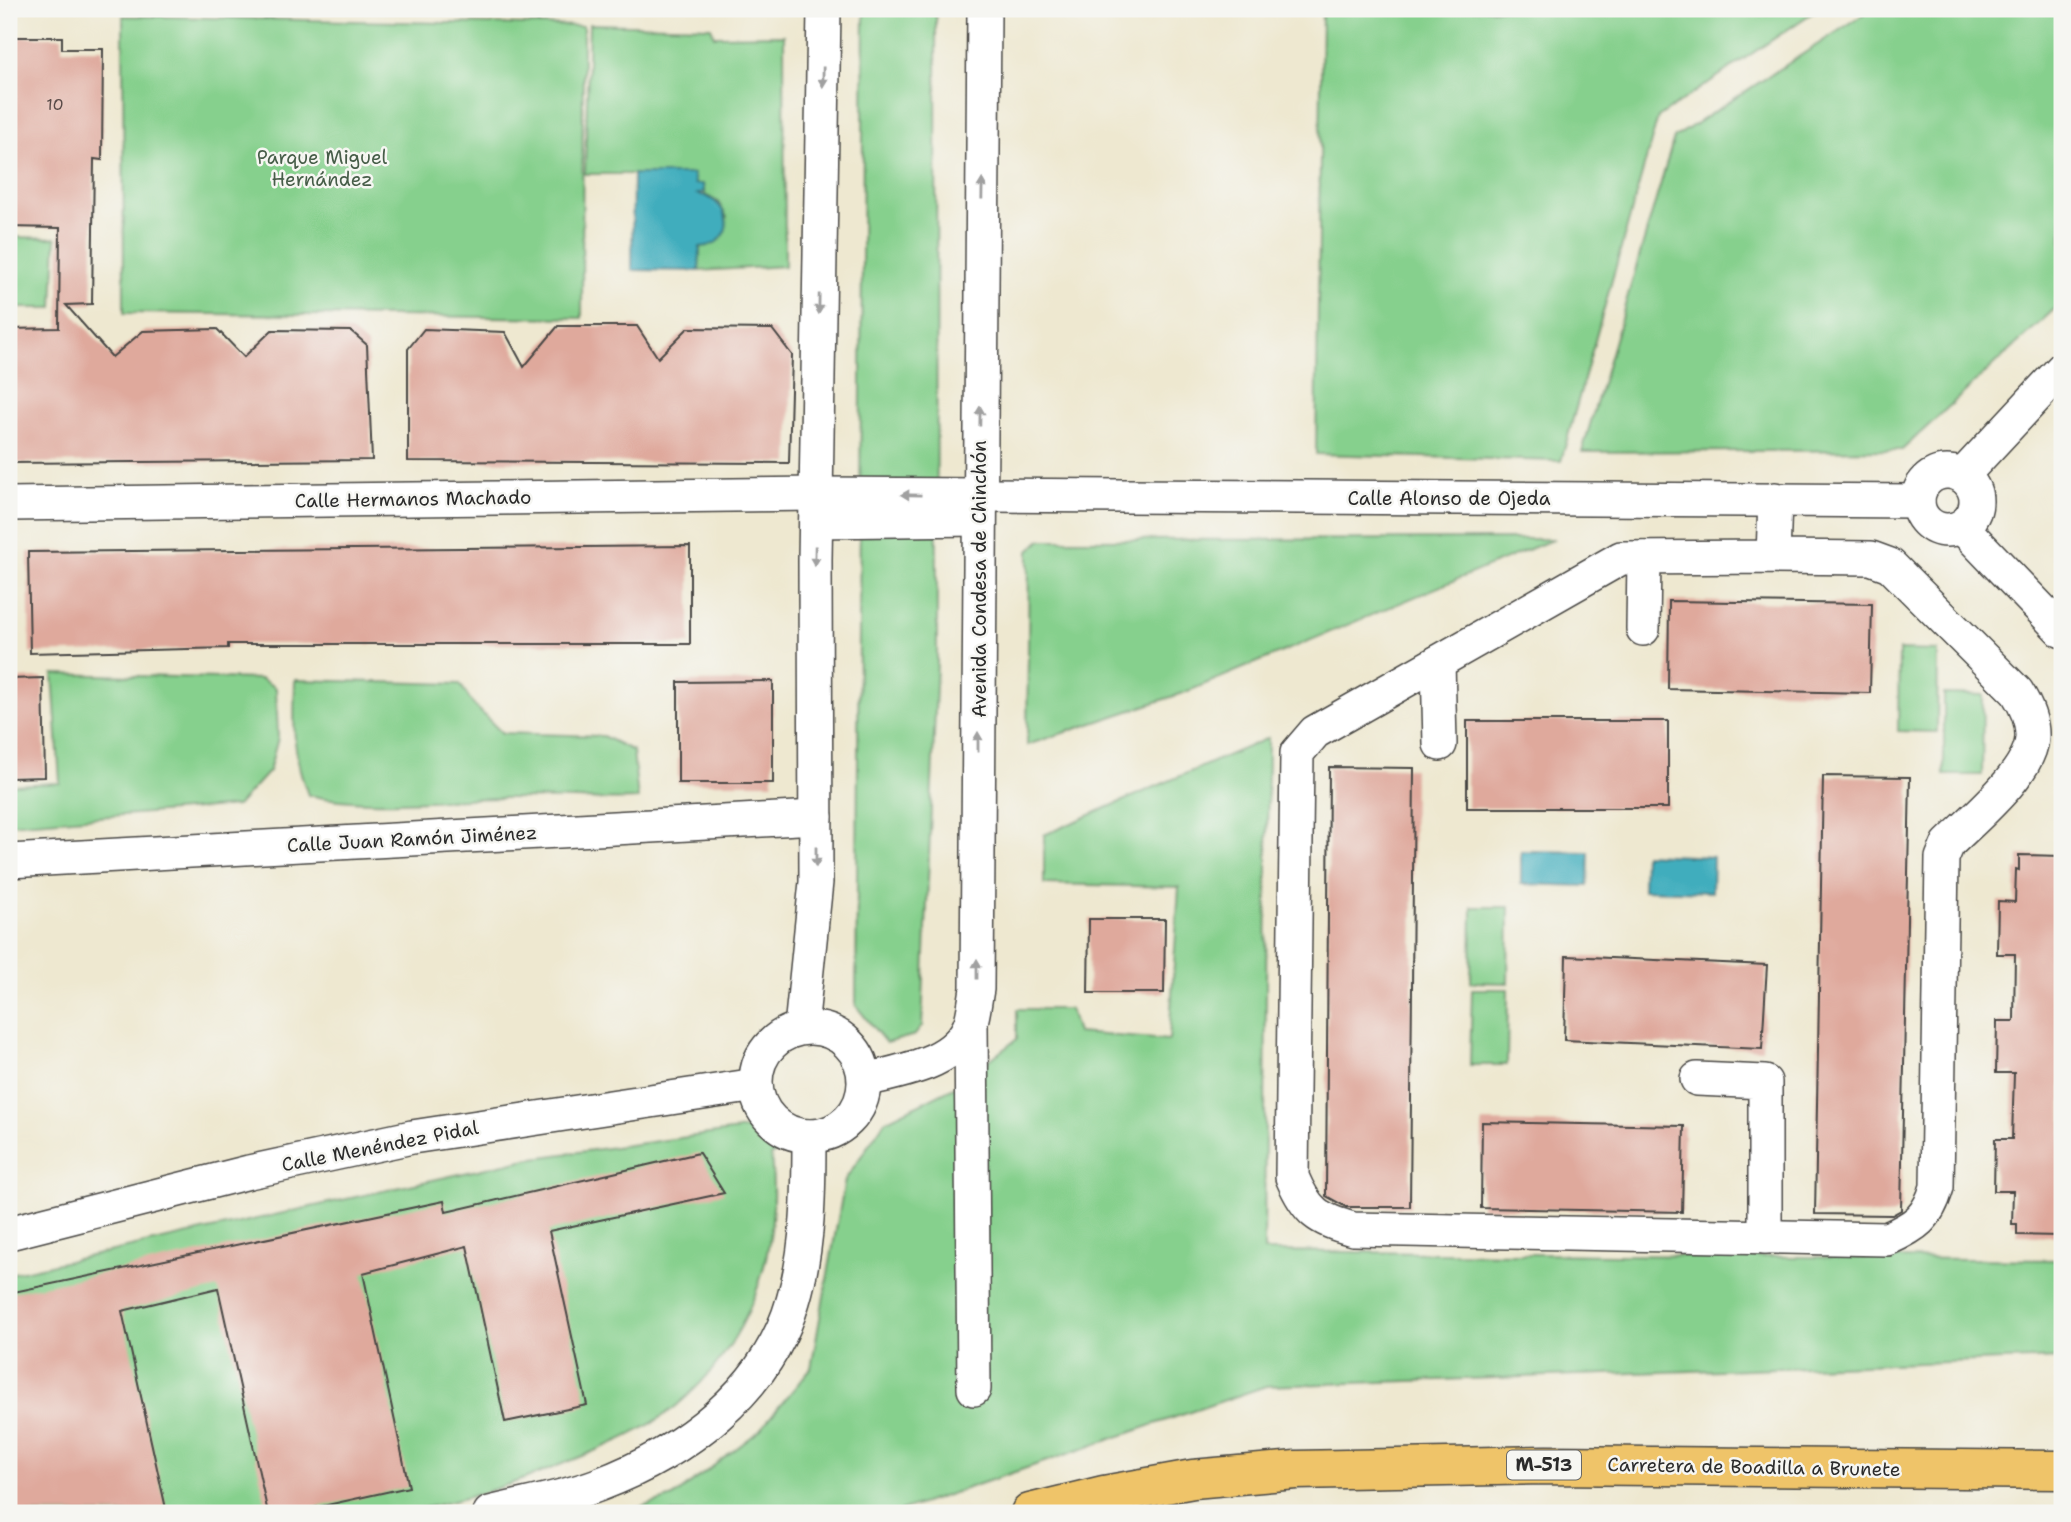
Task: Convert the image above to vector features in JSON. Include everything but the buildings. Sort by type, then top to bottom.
[{"type":"main road","name":"Carretera de Boadilla a Brunete","points":[[1030,1513],[1104,1495],[1193,1479],[1296,1470],[1546,1465],[2062,1470]]},
{"type":"street","points":[[801,1028],[816,883],[817,507],[824,9]]},
{"type":"street","name":"Avenida Condesa de Chinchón","points":[[974,1389],[971,1024],[977,989],[984,9]]},
{"type":"street","points":[[1962,476],[2062,369]]},
{"type":"street","points":[[1947,472],[1962,476],[1973,487],[1977,501],[1973,516],[1962,527],[1947,531],[1933,527],[1922,516],[1918,501],[1922,486],[1933,476],[1947,472]]},
{"type":"street","points":[[1773,557],[1775,499]]},
{"type":"street","name":"Calle Alonso de Ojeda","points":[[817,507],[979,508],[1775,499],[1918,501]]},
{"type":"street","name":"Calle Hermanos Machado","points":[[9,504],[817,507]]},
{"type":"street","points":[[1962,527],[2062,631]]},
{"type":"street","points":[[1773,557],[1871,558],[1890,565],[2017,692],[2029,711],[2032,739],[2023,767],[1948,844],[1942,859],[1937,1187],[1930,1211],[1907,1230],[1887,1239],[1353,1229],[1329,1223],[1304,1205],[1292,1177],[1297,753],[1315,733],[1620,558],[1773,557]]},
{"type":"street","points":[[1643,629],[1644,558]]},
{"type":"street","points":[[1438,662],[1440,744]]},
{"type":"street","name":"Calle Juan Ramón Jiménez","points":[[9,861],[816,817]]},
{"type":"street","points":[[865,1080],[925,1065],[956,1045],[971,1024]]},
{"type":"street","points":[[801,1028],[832,1031],[845,1040],[863,1065],[865,1080],[863,1098],[855,1114],[842,1126],[826,1134],[809,1136],[792,1133],[766,1115],[759,1101],[756,1085],[757,1069],[773,1042],[801,1028]]},
{"type":"street","points":[[1697,1079],[1765,1082],[1765,1237]]},
{"type":"street","name":"Calle Menéndez Pidal","points":[[9,1233],[249,1172],[412,1137],[756,1085]]},
{"type":"street","points":[[490,1513],[596,1486],[664,1457],[717,1416],[746,1386],[774,1347],[793,1303],[803,1258],[809,1136]]},
{"type":"green space","points":[[864,9],[936,9],[937,662],[922,1026],[915,1035],[886,1043],[856,1006]]},
{"type":"green space","points":[[1322,9],[1818,9],[1658,117],[1561,461],[1316,454]]},
{"type":"green space","points":[[1872,9],[2062,9],[2062,302],[1902,450],[1582,452],[1674,138]]},
{"type":"green space","name":"Parque Miguel Hernández","points":[[123,16],[583,26],[582,318],[124,313]]},
{"type":"green space","points":[[589,24],[711,27],[714,36],[784,35],[785,266],[699,271],[700,247],[720,238],[727,217],[718,202],[705,195],[703,185],[694,185],[693,174],[585,174]]},
{"type":"green space","points":[[9,237],[56,238],[53,308],[9,308]]},
{"type":"green space","points":[[1554,539],[1186,692],[1027,745],[1029,551],[1041,540]]},
{"type":"green space","points":[[1899,650],[1938,651],[1937,732],[1898,731]]},
{"type":"green space","points":[[53,674],[261,679],[276,688],[278,738],[269,771],[237,806],[9,824],[9,785],[60,783]]},
{"type":"green space","points":[[295,680],[460,684],[473,704],[502,733],[603,736],[633,751],[638,799],[484,798],[359,802],[308,795],[296,751]]},
{"type":"green space","points":[[1944,694],[1983,695],[1982,775],[1944,775]]},
{"type":"green space","points":[[1268,738],[1264,1251],[2062,1260],[2062,1358],[1266,1386],[895,1513],[623,1513],[673,1497],[759,1431],[811,1368],[845,1180],[885,1121],[954,1087],[1017,1039],[1017,1009],[1070,1009],[1077,1033],[1169,1040],[1179,887],[1044,884],[1044,835]]},
{"type":"green space","points":[[1472,907],[1509,907],[1508,983],[1471,982]]},
{"type":"green space","points":[[1472,989],[1508,989],[1507,1065],[1470,1065]]},
{"type":"green space","points":[[753,1128],[768,1133],[783,1148],[771,1156],[771,1227],[755,1294],[741,1326],[723,1355],[701,1382],[675,1407],[635,1433],[503,1487],[442,1504],[386,1515],[9,1513],[9,1274],[527,1159]]},
{"type":"water","points":[[633,174],[693,174],[695,184],[703,184],[704,192],[698,194],[719,205],[724,213],[725,231],[720,239],[700,247],[699,271],[632,270]]},
{"type":"water","points":[[1521,851],[1589,852],[1588,886],[1521,884]]},
{"type":"water","points":[[1644,854],[1713,857],[1712,892],[1643,890]]}]
